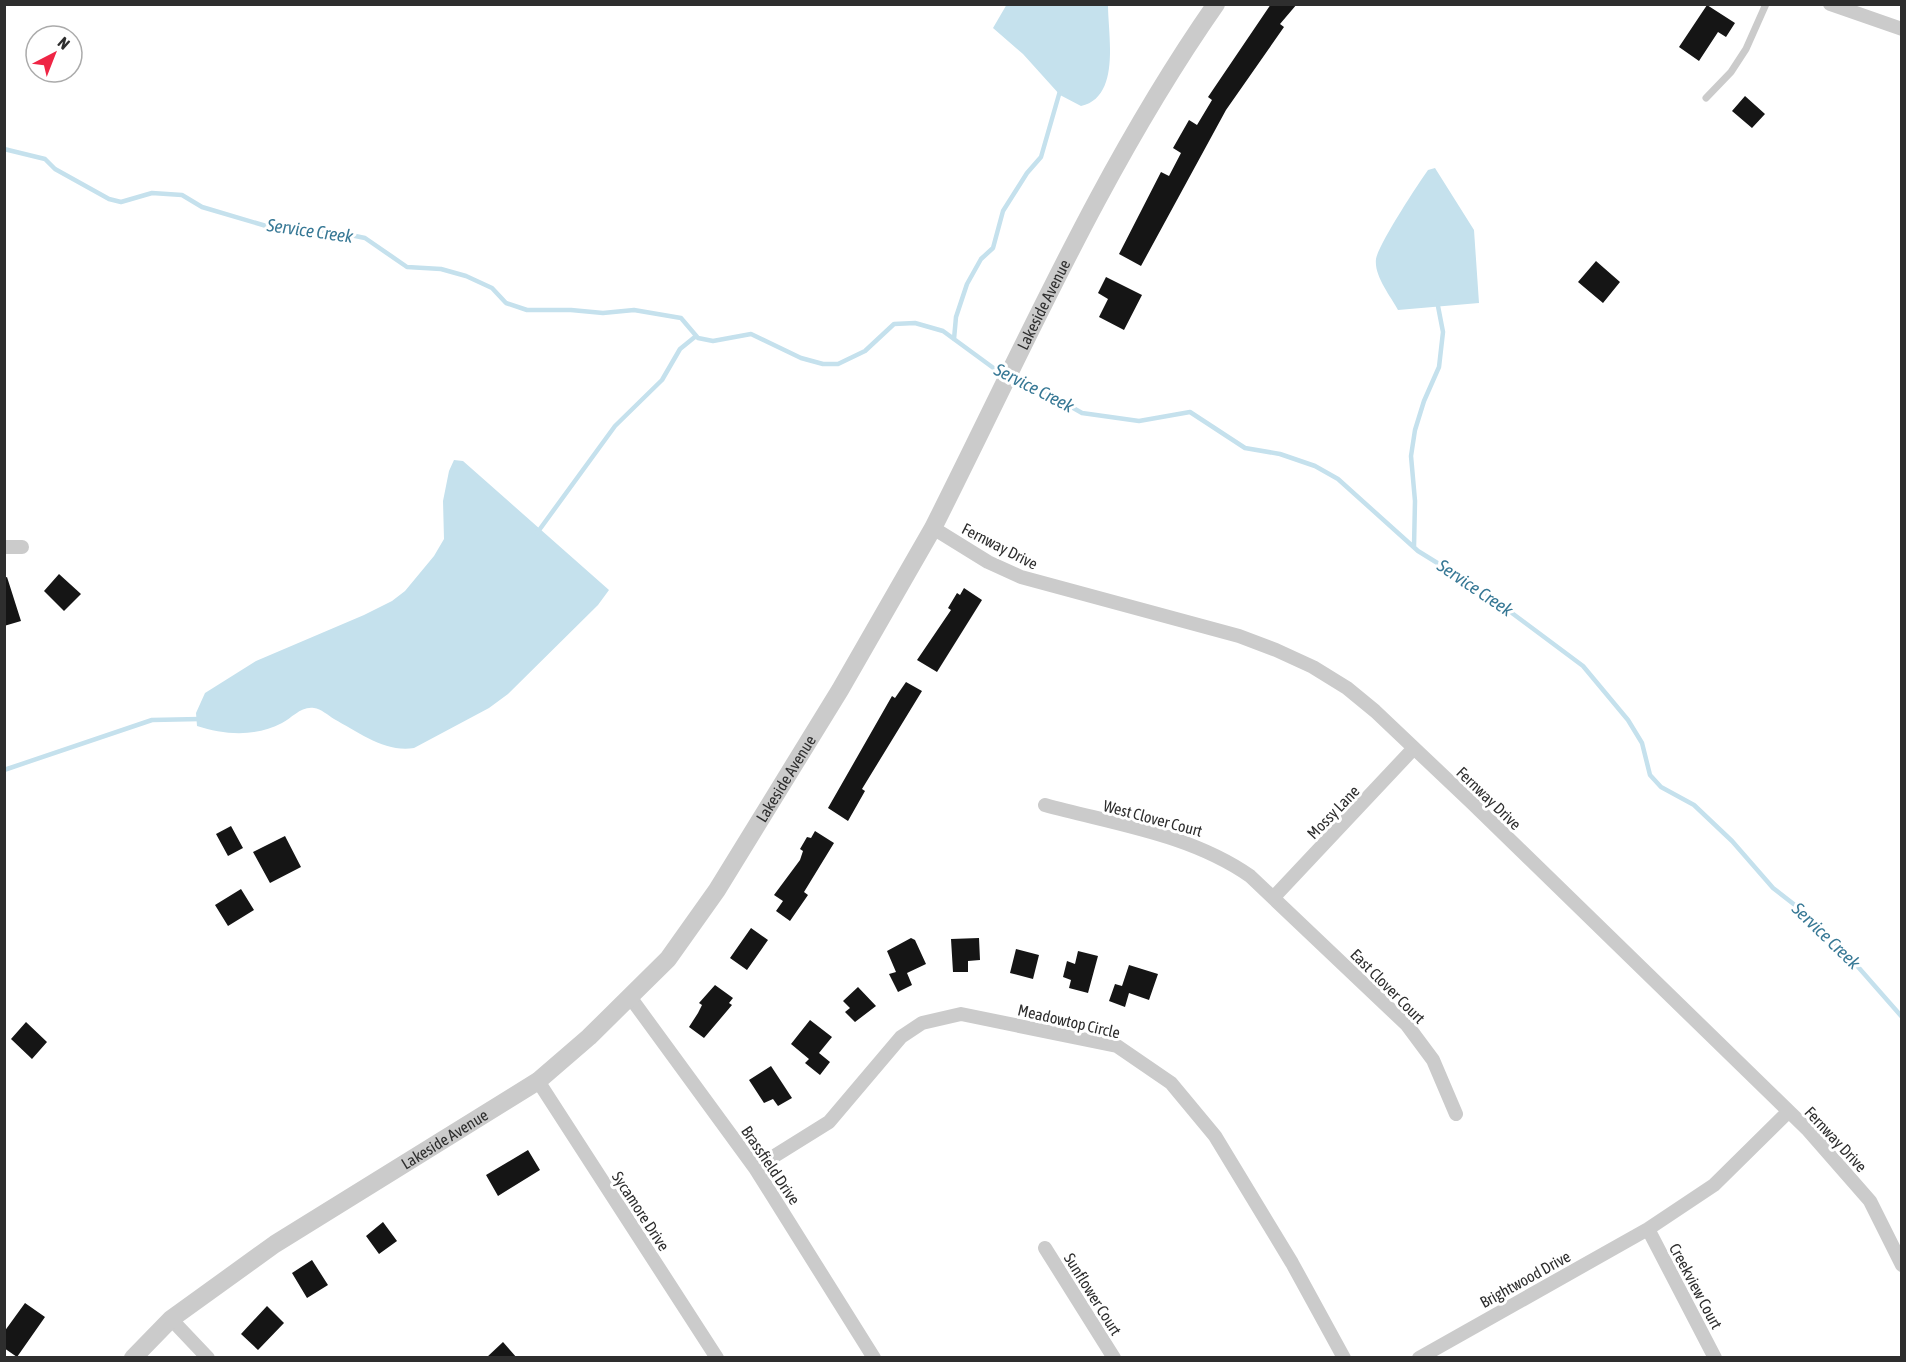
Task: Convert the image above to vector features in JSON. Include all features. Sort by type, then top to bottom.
[{"type":"street","name":"Lakeside Avenue","points":[[133,1358],[171,1319],[275,1244],[538,1081],[630,998],[668,959],[717,890],[840,690],[933,528],[1112,173],[1147,109],[1216,4]]},
{"type":"street","points":[[1830,4],[1902,29]]},
{"type":"street","name":"Fernway Drive","points":[[933,528],[988,562],[1038,584],[1239,636],[1313,667],[1347,688],[1414,748],[1842,1166],[1870,1201],[1902,1265]]},
{"type":"street","points":[[4,547],[22,547]]},
{"type":"street","name":"Mossy Lane","points":[[1274,897],[1414,748]]},
{"type":"street","name":"West Clover Court","points":[[1045,805],[1200,847],[1226,859],[1274,897]]},
{"type":"street","name":"East Clover Court","points":[[1274,897],[1407,1025],[1433,1060],[1456,1114]]},
{"type":"street","name":"Brassfield Drive","points":[[630,998],[755,1168],[874,1358]]},
{"type":"street","name":"Meadowtop Circle","points":[[755,1168],[793,1147],[829,1122],[901,1037],[922,1023],[961,1014],[1117,1046],[1172,1083],[1215,1136],[1292,1263],[1344,1358]]},
{"type":"street","name":"Sycamore Drive","points":[[538,1081],[717,1358]]},
{"type":"street","name":"Brightwood Drive","points":[[1419,1358],[1648,1229],[1714,1185],[1788,1112]]},
{"type":"street","name":"Creekview Court","points":[[1648,1229],[1715,1358]]},
{"type":"street","name":"Sunflower Court","points":[[1045,1248],[1114,1358]]},
{"type":"street","points":[[171,1319],[208,1358]]},
{"type":"lane","points":[[1706,98],[1731,72],[1746,49],[1766,4]]},
{"type":"water","points":[[1007,4],[1108,5],[1110,63],[1102,91],[1094,100],[1081,106],[1060,95],[1023,54],[993,28]]},
{"type":"water","points":[[1435,168],[1474,230],[1479,303],[1398,310],[1380,279],[1376,259],[1391,228],[1416,188],[1428,170]]},
{"type":"water","points":[[454,460],[463,461],[609,590],[598,605],[508,694],[489,708],[414,748],[404,749],[383,744],[314,708],[301,711],[272,728],[261,731],[229,733],[197,726],[196,713],[205,693],[256,661],[364,615],[392,601],[405,591],[434,556],[444,539],[443,501],[449,471]]},
{"type":"building","points":[[1271,4],[1297,4],[1280,24],[1284,27],[1226,110],[1141,266],[1119,254],[1161,172],[1169,176],[1181,153],[1173,148],[1189,120],[1197,125],[1212,100],[1208,97]]},
{"type":"building","points":[[1707,5],[1735,23],[1726,37],[1718,32],[1699,61],[1679,47]]},
{"type":"building","points":[[1745,96],[1765,114],[1752,128],[1732,111]]},
{"type":"building","points":[[1596,261],[1620,282],[1603,303],[1578,282]]},
{"type":"building","points":[[1106,277],[1142,295],[1124,330],[1099,317],[1108,299],[1098,293]]},
{"type":"building","points":[[59,574],[81,594],[64,611],[44,591]]},
{"type":"building","points":[[7,577],[21,621],[4,626],[4,578]]},
{"type":"building","points":[[964,588],[982,600],[937,672],[917,660],[951,610],[948,608],[957,593],[960,595]]},
{"type":"building","points":[[906,682],[922,691],[862,789],[865,791],[848,821],[828,808],[892,696],[895,698]]},
{"type":"building","points":[[231,826],[243,848],[228,856],[216,834]]},
{"type":"building","points":[[815,831],[834,843],[804,892],[808,895],[790,921],[776,911],[783,901],[774,895],[800,860],[803,851],[800,849],[807,837],[811,838]]},
{"type":"building","points":[[285,836],[301,867],[270,883],[253,852]]},
{"type":"building","points":[[241,889],[254,910],[228,926],[215,905]]},
{"type":"building","points":[[751,928],[768,940],[747,970],[730,958]]},
{"type":"building","points":[[911,938],[915,940],[926,964],[907,973],[912,985],[898,992],[889,974],[896,972],[887,951]]},
{"type":"building","points":[[979,938],[980,960],[968,961],[968,972],[953,972],[951,939]]},
{"type":"building","points":[[1016,949],[1039,955],[1033,979],[1010,973]]},
{"type":"building","points":[[1078,951],[1098,956],[1088,993],[1069,988],[1071,980],[1063,977],[1067,961],[1075,964]]},
{"type":"building","points":[[1129,965],[1158,974],[1149,1000],[1129,993],[1125,1007],[1109,1001],[1115,984],[1122,986]]},
{"type":"building","points":[[715,985],[733,998],[729,1003],[732,1005],[704,1038],[689,1027],[702,1005],[699,1003]]},
{"type":"building","points":[[858,987],[876,1006],[855,1022],[845,1012],[850,1008],[843,1001]]},
{"type":"building","points":[[810,1020],[832,1037],[819,1053],[830,1062],[820,1075],[805,1063],[809,1059],[791,1044]]},
{"type":"building","points":[[26,1022],[47,1042],[32,1059],[11,1039]]},
{"type":"building","points":[[771,1066],[792,1098],[778,1106],[773,1099],[764,1103],[749,1080]]},
{"type":"building","points":[[528,1150],[540,1170],[498,1196],[486,1175]]},
{"type":"building","points":[[383,1222],[397,1241],[379,1254],[366,1236]]},
{"type":"building","points":[[312,1260],[328,1285],[307,1298],[292,1273]]},
{"type":"building","points":[[25,1303],[45,1317],[17,1357],[4,1348],[4,1332]]},
{"type":"building","points":[[267,1306],[284,1323],[258,1350],[241,1334]]},
{"type":"building","points":[[503,1342],[517,1358],[486,1358]]},
{"type":"waterway","points":[[954,339],[956,317],[967,284],[981,259],[993,248],[1003,211],[1027,173],[1041,157],[1060,91]]},
{"type":"waterway","name":"Service Creek","points":[[4,149],[45,159],[55,169],[109,199],[121,202],[152,193],[182,195],[202,207],[273,228],[331,231],[365,238],[407,267],[441,269],[466,276],[492,288],[506,303],[527,310],[603,313],[634,310],[681,318],[698,338],[713,341],[751,334],[801,358],[823,364],[838,364],[865,351],[894,324],[915,323],[943,331],[1003,375]]},
{"type":"waterway","points":[[1414,547],[1415,501],[1411,456],[1415,430],[1424,401],[1439,367],[1443,332],[1437,301]]},
{"type":"waterway","points":[[537,533],[615,426],[662,380],[680,349],[696,336]]},
{"type":"waterway","name":"Service Creek","points":[[1011,378],[1040,389],[1082,413],[1139,421],[1190,412],[1245,448],[1280,454],[1315,466],[1338,479],[1418,551],[1481,590],[1583,666],[1628,720],[1642,743],[1650,775],[1661,787],[1694,805],[1732,841],[1773,888],[1800,909],[1852,960],[1902,1017]]},
{"type":"waterway","points":[[4,770],[152,720],[200,719]]}]
